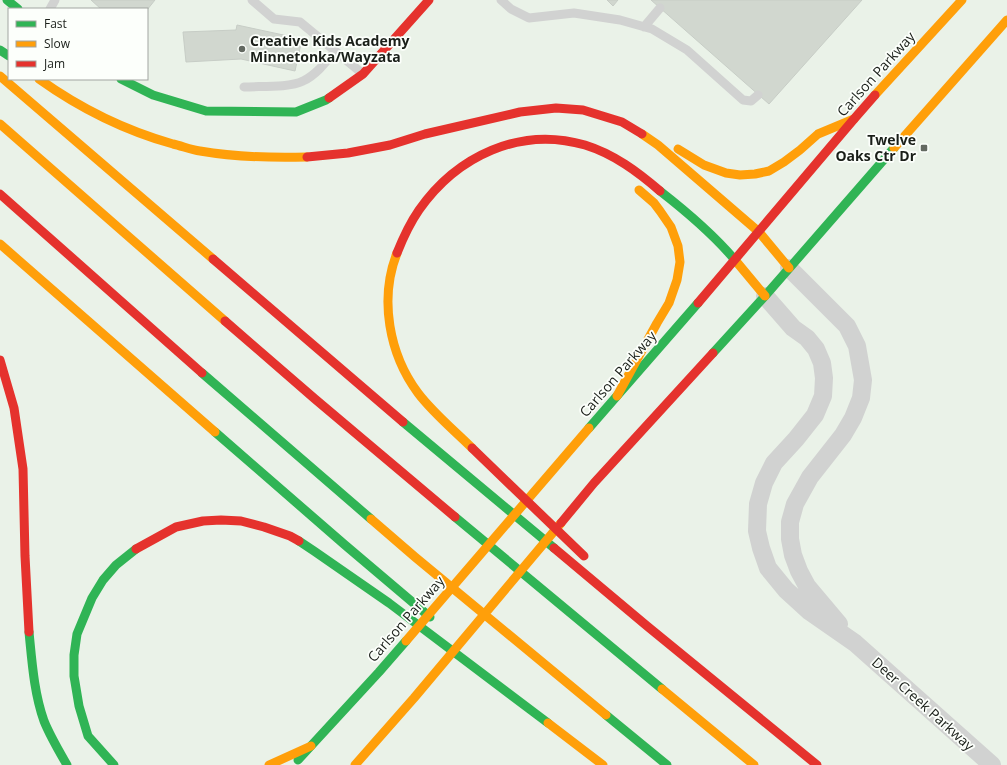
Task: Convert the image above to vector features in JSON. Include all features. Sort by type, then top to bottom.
[{"type":"main road","points":[[7,0],[17,8]]},
{"type":"main road","points":[[123,80],[153,95],[206,111],[296,112],[326,100],[363,74],[430,0]]},
{"type":"main road","name":"Carlson Parkway","points":[[293,765],[379,672],[735,260],[854,119],[962,0]]},
{"type":"main road","points":[[356,765],[594,483],[765,296],[1007,20]]},
{"type":"main road","points":[[0,76],[357,383],[647,626],[817,765]]},
{"type":"main road","points":[[40,80],[100,117],[127,129],[152,138],[199,151],[249,157],[306,157],[348,153],[390,145],[425,134],[520,112],[556,108],[583,110],[622,122],[681,150],[704,165],[726,173],[740,175],[769,171],[800,150],[818,134],[854,119]]},
{"type":"main road","points":[[0,124],[315,398],[582,623],[754,765]]},
{"type":"main road","name":"Deer Creek Parkway","points":[[634,128],[658,145],[759,232],[789,268]]},
{"type":"main road","name":"Deer Creek Parkway","points":[[592,565],[582,553],[434,411],[417,391],[407,374],[397,354],[389,319],[388,300],[392,266],[405,233],[415,215],[428,197],[444,181],[460,167],[487,152],[523,141],[547,139],[588,146],[624,164],[643,176],[716,240],[765,296]]},
{"type":"main road","points":[[600,151],[616,169]]},
{"type":"main road","points":[[617,396],[669,302],[676,285],[680,256],[677,242],[671,227],[663,214],[647,196],[632,183]]},
{"type":"main road","points":[[0,194],[177,351],[415,557],[667,765]]},
{"type":"main road","points":[[0,244],[435,622]]},
{"type":"main road","points":[[0,360],[14,408],[23,469],[25,556],[32,668],[44,720],[54,743],[67,765]]},
{"type":"main road","points":[[102,765],[88,736],[77,699],[74,676],[74,655],[77,634],[92,598],[103,580],[116,565],[133,551],[146,543],[176,527],[203,521],[221,520],[241,521],[264,526],[290,536],[314,551],[389,603],[604,765]]},
{"type":"main road","points":[[602,576],[647,626]]},
{"type":"main road","points":[[453,637],[465,647]]},
{"type":"main road","points":[[489,668],[604,765]]},
{"type":"main road","points":[[88,736],[114,765]]},
{"type":"main road","points":[[268,765],[311,746]]},
{"type":"street","name":"Deer Creek Parkway","points":[[789,268],[847,326],[857,346],[861,368],[863,380],[861,398],[853,418],[843,435],[810,477],[795,504],[790,522],[790,538],[793,555],[799,571],[807,586],[854,643]]},
{"type":"street","name":"Deer Creek Parkway","points":[[765,296],[793,328],[807,338],[816,350],[822,364],[824,378],[823,396],[815,415],[774,464],[764,483],[758,504],[757,531],[768,568],[786,590],[809,611],[854,643],[992,765]]},
{"type":"lane","points":[[252,0],[274,19],[300,22],[363,74]]},
{"type":"lane","points":[[501,0],[511,9],[529,18],[574,13],[620,20],[652,29],[686,50],[743,100],[752,101],[758,95]]},
{"type":"lane","points":[[644,27],[660,8]]},
{"type":"lane","points":[[244,87],[289,85],[303,82],[316,72],[335,51]]},
{"type":"building","points":[[91,0],[155,0],[148,9],[100,8]]},
{"type":"building","points":[[607,0],[618,0],[613,6]]},
{"type":"building","points":[[651,0],[862,0],[769,104]]},
{"type":"building","name":"Creative Kids Academy Minnetonka/Wayzata","points":[[237,25],[302,39],[295,71],[241,59],[186,62],[183,32],[236,30]]},
{"type":"traffic: fast","points":[[7,0],[17,8]]},
{"type":"traffic: fast","points":[[0,50],[8,55]]},
{"type":"traffic: fast","points":[[123,80],[153,95],[206,111],[296,112],[329,98]]},
{"type":"traffic: fast","points":[[713,353],[765,296],[894,148]]},
{"type":"traffic: fast","points":[[660,191],[718,241],[735,260]]},
{"type":"traffic: fast","points":[[589,428],[698,303]]},
{"type":"traffic: fast","points":[[202,373],[371,519]]},
{"type":"traffic: fast","points":[[403,422],[554,548]]},
{"type":"traffic: fast","points":[[215,432],[430,617]]},
{"type":"traffic: fast","points":[[455,517],[662,689]]},
{"type":"traffic: fast","points":[[299,541],[389,603],[548,723]]},
{"type":"traffic: fast","points":[[114,765],[88,736],[79,706],[74,676],[74,655],[77,634],[92,598],[103,580],[116,565],[136,549]]},
{"type":"traffic: fast","points":[[29,632],[38,700],[44,721],[67,765]]},
{"type":"traffic: fast","points":[[298,760],[406,641]]},
{"type":"traffic: fast","points":[[606,715],[667,765]]},
{"type":"traffic: slow","points":[[875,95],[962,0]]},
{"type":"traffic: slow","points":[[894,148],[1007,20]]},
{"type":"traffic: slow","points":[[0,76],[213,259]]},
{"type":"traffic: slow","points":[[40,80],[71,100],[103,118],[137,132],[173,144],[226,155],[307,157]]},
{"type":"traffic: slow","points":[[678,149],[704,165],[726,173],[740,175],[755,174],[769,171],[784,162],[818,134],[854,119]]},
{"type":"traffic: slow","points":[[0,124],[225,321]]},
{"type":"traffic: slow","points":[[642,134],[658,145],[759,232]]},
{"type":"traffic: slow","points":[[617,396],[669,303],[677,280],[680,262],[678,246],[671,227],[654,203],[639,190]]},
{"type":"traffic: slow","points":[[759,232],[789,268]]},
{"type":"traffic: slow","points":[[0,244],[215,432]]},
{"type":"traffic: slow","points":[[397,253],[392,271],[388,307],[390,326],[400,361],[408,378],[418,393],[437,415],[472,448]]},
{"type":"traffic: slow","points":[[735,260],[765,296]]},
{"type":"traffic: slow","points":[[406,641],[589,428]]},
{"type":"traffic: slow","points":[[371,519],[606,715]]},
{"type":"traffic: slow","points":[[355,765],[414,698],[561,523]]},
{"type":"traffic: slow","points":[[662,689],[754,765]]},
{"type":"traffic: slow","points":[[548,723],[603,765]]},
{"type":"traffic: slow","points":[[269,765],[311,746]]},
{"type":"traffic: jam","points":[[329,98],[363,74],[429,0]]},
{"type":"traffic: jam","points":[[698,303],[875,95]]},
{"type":"traffic: jam","points":[[307,157],[348,153],[390,145],[425,134],[520,112],[556,108],[583,110],[622,122],[642,134]]},
{"type":"traffic: jam","points":[[397,253],[419,210],[434,191],[452,174],[471,161],[492,150],[514,143],[537,140],[561,140],[585,145],[616,158],[660,191]]},
{"type":"traffic: jam","points":[[0,194],[202,373]]},
{"type":"traffic: jam","points":[[213,259],[403,422]]},
{"type":"traffic: jam","points":[[225,321],[455,517]]},
{"type":"traffic: jam","points":[[561,523],[594,483],[713,353]]},
{"type":"traffic: jam","points":[[0,360],[14,408],[23,469],[25,556],[29,632]]},
{"type":"traffic: jam","points":[[472,448],[584,556]]},
{"type":"traffic: jam","points":[[136,549],[176,527],[203,521],[221,520],[241,521],[264,527],[290,536],[299,541]]},
{"type":"traffic: jam","points":[[554,548],[817,765]]},
{"type":"place","name":"Creative Kids Academy Minnetonka/Wayzata","points":[[242,49]]},
{"type":"place","name":"Twelve Oaks Ctr Dr","points":[[924,148]]}]
